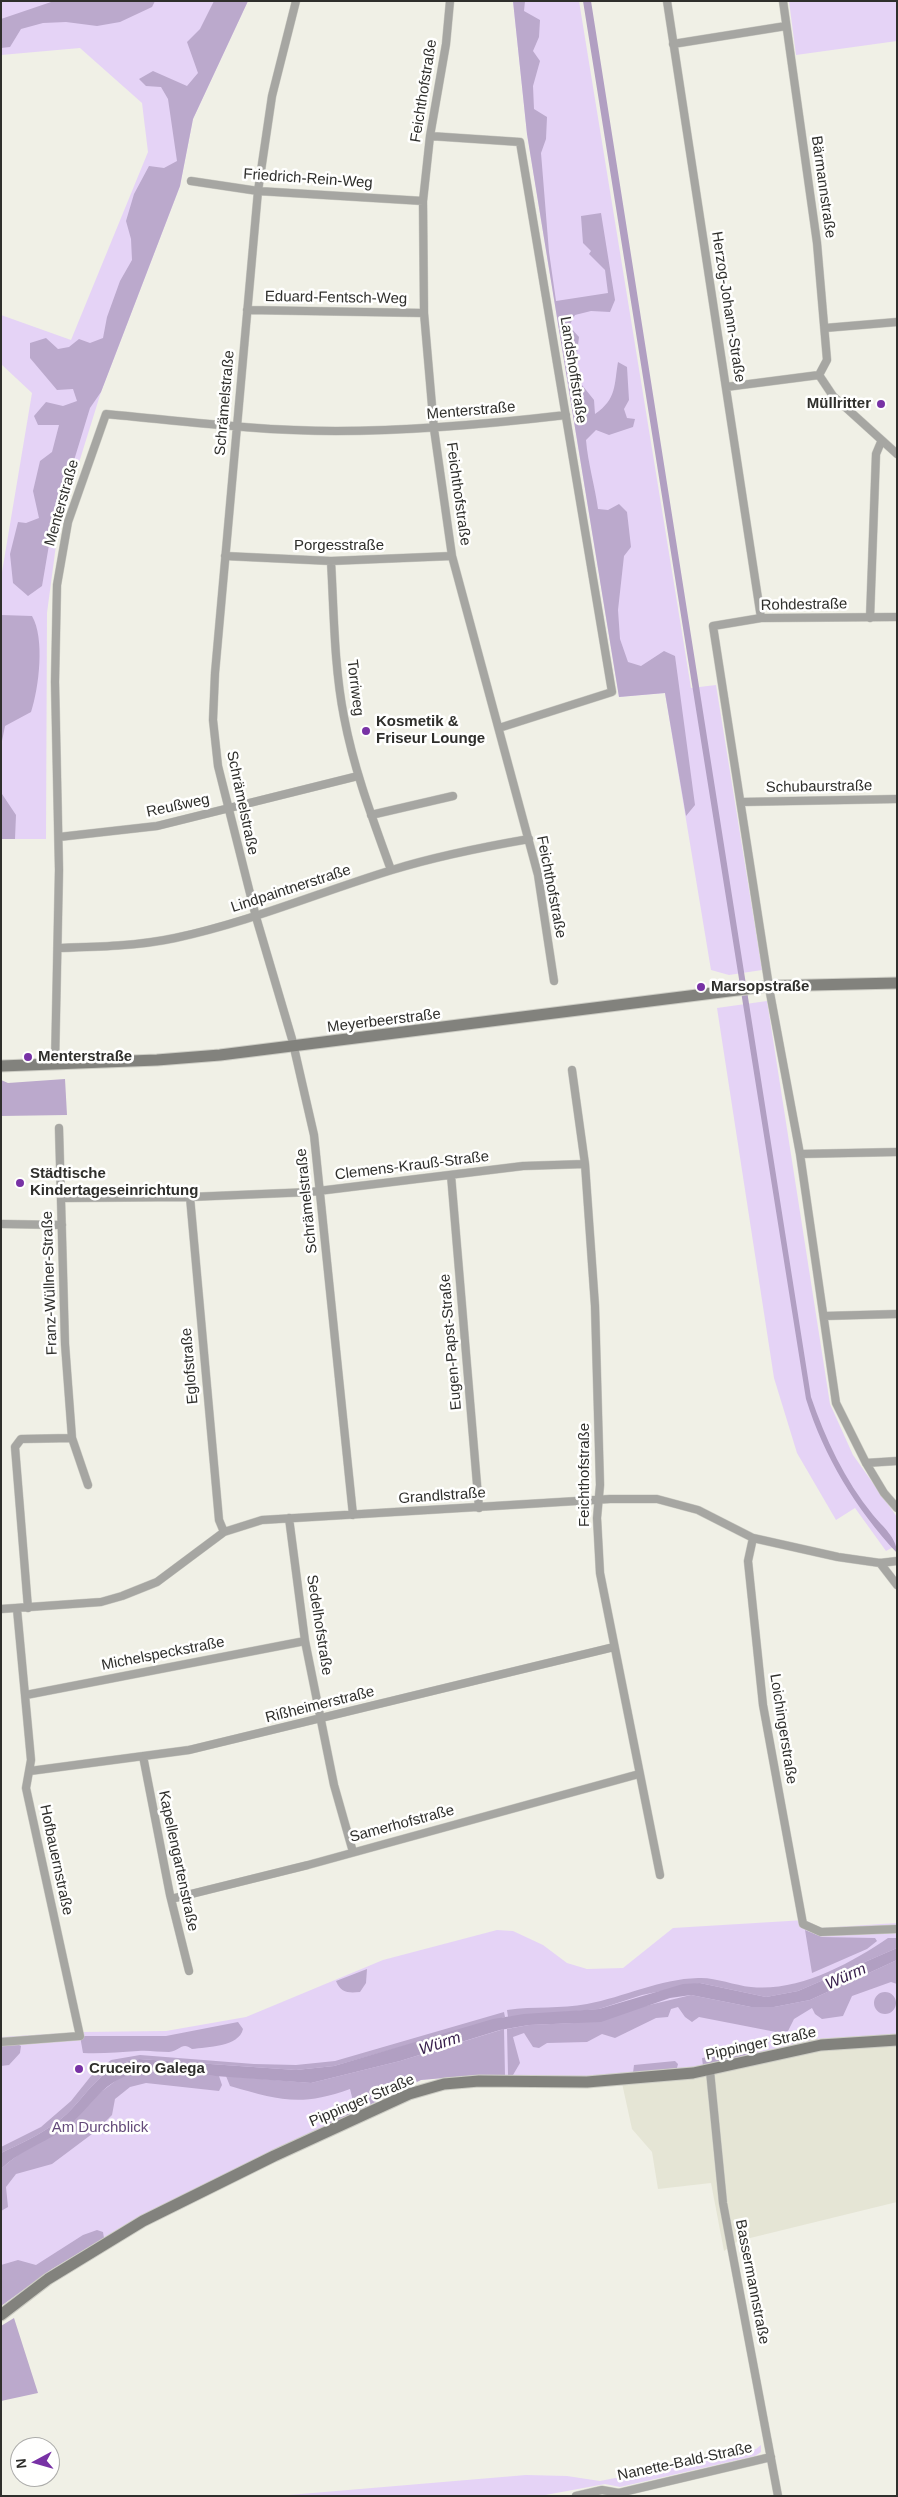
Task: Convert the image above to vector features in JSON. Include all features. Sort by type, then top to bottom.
[{"type":"main road","name":"Meyerbeerstraße","points":[[1,1066],[157,1060],[294,1048],[769,986],[897,983]]},
{"type":"main road","name":"Pippinger Straße","points":[[1,2315],[48,2280],[143,2221],[274,2156],[409,2094],[444,2084],[479,2081],[587,2082],[710,2071],[822,2045],[897,2040]]},
{"type":"street","name":"Schrämelstraße","points":[[296,1],[274,89],[258,191],[225,556],[213,720],[218,766],[228,810],[256,917],[294,1048],[314,1135],[352,1515]]},
{"type":"street","name":"Feichthofstraße","points":[[450,1],[446,45],[430,136],[424,201],[424,313],[434,429],[452,556],[474,645],[499,728],[538,875],[554,981]]},
{"type":"street","name":"Herzog-Johann-Straße","points":[[667,1],[761,618]]},
{"type":"street","name":"Bärmannstraße","points":[[783,1],[818,243],[826,360],[820,375]]},
{"type":"street","points":[[673,44],[786,26]]},
{"type":"street","name":"Landshoffstraße","points":[[430,136],[520,142],[612,692],[499,728]]},
{"type":"street","name":"Friedrich-Rein-Weg","points":[[191,181],[258,191],[424,201]]},
{"type":"street","name":"Eduard-Fentsch-Weg","points":[[247,310],[424,313]]},
{"type":"street","points":[[825,328],[897,322]]},
{"type":"street","points":[[726,387],[820,375],[833,396],[881,442],[897,454]]},
{"type":"street","name":"Menterstraße","points":[[56,1064],[59,837],[55,682],[58,576],[68,522],[83,473],[106,414],[237,426],[334,431],[434,429],[566,415]]},
{"type":"street","points":[[870,618],[876,454],[881,442]]},
{"type":"street","name":"Porgesstraße","points":[[225,556],[331,561],[452,556]]},
{"type":"street","name":"Torriweg","points":[[331,561],[342,707],[358,776],[392,870]]},
{"type":"street","name":"Rohdestraße","points":[[741,802],[712,626],[761,618],[897,617]]},
{"type":"street","name":"Reußweg","points":[[59,837],[158,826],[358,776]]},
{"type":"street","points":[[371,816],[453,796]]},
{"type":"street","name":"Schubaurstraße","points":[[741,802],[897,799]]},
{"type":"street","points":[[741,802],[769,986],[800,1154],[836,1403],[866,1463],[884,1493],[897,1508]]},
{"type":"street","name":"Lindpaintnerstraße","points":[[58,948],[104,946],[174,938],[256,917],[392,870],[448,855],[529,839]]},
{"type":"street","name":"Feichthofstraße","points":[[572,1070],[580,1113],[596,1306],[599,1500],[597,1518],[600,1573],[660,1875]]},
{"type":"street","name":"Franz-Wüllner-Straße","points":[[59,1128],[65,1344],[72,1438],[88,1486]]},
{"type":"street","points":[[800,1154],[897,1152]]},
{"type":"street","name":"Clemens-Krauß-Straße","points":[[62,1198],[190,1197],[321,1190],[523,1166],[585,1164]]},
{"type":"street","name":"Eugen-Papst-Straße","points":[[452,1175],[479,1508]]},
{"type":"street","name":"Eglofstraße","points":[[190,1197],[219,1520],[224,1532]]},
{"type":"street","points":[[3,1224],[62,1225]]},
{"type":"street","points":[[824,1316],[897,1314]]},
{"type":"street","points":[[28,1608],[15,1448],[20,1439],[72,1438]]},
{"type":"street","points":[[866,1463],[897,1460]]},
{"type":"street","name":"Grandlstraße","points":[[1,1609],[101,1602],[147,1588],[224,1532],[262,1520],[599,1500],[657,1500],[698,1510],[753,1538],[820,1554],[880,1563],[895,1561]]},
{"type":"street","name":"Sedelhofstraße","points":[[289,1518],[305,1641],[334,1785],[353,1852]]},
{"type":"street","name":"Loichingerstraße","points":[[753,1538],[748,1560],[764,1705],[804,1924],[821,1932],[897,1929]]},
{"type":"street","points":[[880,1563],[897,1585]]},
{"type":"street","name":"Hofbauernstraße","points":[[1,2042],[80,2036],[26,1788],[30,1771],[26,1695],[17,1609]]},
{"type":"street","name":"Michelspeckstraße","points":[[26,1695],[305,1641]]},
{"type":"street","name":"Rißheimerstraße","points":[[30,1771],[189,1750],[614,1647]]},
{"type":"street","name":"Kapellengartenstraße","points":[[143,1756],[171,1899],[190,1971]]},
{"type":"street","name":"Samerhofstraße","points":[[171,1899],[353,1852],[639,1774]]},
{"type":"street","name":"Bassermannstraße","points":[[710,2071],[723,2203],[778,2496]]},
{"type":"street","name":"Nanette-Bald-Straße","points":[[576,2496],[602,2490],[619,2493],[771,2457]]},
{"type":"shaded area","points":[[54,1],[155,1],[152,7],[120,22],[97,26],[66,22],[43,23],[21,29],[10,47],[1,48],[1,19]]},
{"type":"shaded area","points":[[214,1],[248,1],[193,119],[180,186],[101,392],[90,408],[50,539],[42,586],[28,596],[13,583],[10,554],[18,522],[26,523],[39,518],[33,491],[40,461],[52,452],[59,425],[38,425],[34,416],[46,402],[63,406],[77,401],[73,389],[57,390],[30,358],[30,343],[46,338],[58,349],[69,347],[79,339],[90,343],[103,338],[107,317],[120,281],[132,260],[131,239],[126,221],[134,194],[149,166],[164,168],[177,161],[168,99],[161,87],[146,86],[139,79],[153,71],[187,86],[198,73],[187,42],[200,29]]},
{"type":"shaded area","points":[[513,1],[525,1],[524,11],[540,20],[539,37],[533,51],[540,61],[533,86],[534,109],[547,117],[546,139],[541,153],[549,252],[556,301],[608,293],[605,270],[589,254],[591,251],[583,243],[581,216],[601,213],[615,300],[610,312],[591,311],[575,315],[569,326],[579,337],[575,369],[582,385],[594,400],[595,414],[611,397],[615,385],[618,362],[627,367],[629,400],[624,409],[627,418],[635,419],[633,427],[609,435],[596,430],[586,440],[587,449],[598,509],[608,510],[619,504],[627,512],[631,547],[624,556],[618,610],[620,639],[628,662],[641,666],[664,651],[675,656],[695,805],[686,816],[665,693],[619,697],[527,134]]},
{"type":"shaded area","points":[[1,615],[32,616],[36,625],[40,650],[38,677],[31,712],[5,726],[1,746]]},
{"type":"shaded area","points":[[1,778],[2,794],[16,815],[15,839],[1,839]]},
{"type":"shaded area","points":[[65,1079],[67,1115],[1,1116],[1,1080],[8,1083]]},
{"type":"shaded area","points":[[805,1930],[822,1937],[875,1938],[877,1941],[867,1949],[812,1973]]},
{"type":"shaded area","points":[[888,1938],[897,1938],[897,1948],[798,1991],[766,1997],[700,1983],[642,1995],[599,2009],[508,2017],[507,2010],[587,2004],[684,1979],[711,1979],[751,1987],[787,1985],[823,1974],[857,1957]]},
{"type":"shaded area","points":[[897,1960],[897,1984],[891,1982],[852,1996],[843,2016],[822,2019],[815,2014],[812,2008],[794,2019],[788,2031],[776,2032],[699,2017],[692,2022],[685,2017],[678,2007],[671,2009],[668,2017],[656,2018],[615,2038],[602,2034],[587,2042],[547,2043],[539,2048],[533,2047],[524,2033],[513,2037],[520,2063],[513,2075],[508,2075],[507,2029],[529,2025],[574,2023],[691,1995],[751,2007],[774,2007],[810,2000]]},
{"type":"shaded area","points":[[367,1969],[366,1983],[360,1992],[345,1991],[340,1988],[336,1981]]},
{"type":"shaded area","points":[[885,1992],[893,1995],[896,2003],[893,2011],[885,2014],[877,2011],[874,2003],[877,1995]]},
{"type":"shaded area","points":[[504,2012],[505,2017],[334,2066],[296,2070],[139,2059],[125,2062],[103,2075],[56,2123],[1,2153],[1,2147],[41,2127],[71,2101],[91,2076],[111,2060],[140,2055],[254,2064],[296,2065],[335,2061]]},
{"type":"shaded area","points":[[238,2022],[243,2029],[240,2035],[229,2043],[214,2047],[192,2049],[183,2046],[169,2052],[83,2053],[80,2036],[166,2036]]},
{"type":"shaded area","points":[[801,2027],[814,2032],[815,2039],[792,2044],[793,2034]]},
{"type":"shaded area","points":[[504,2029],[505,2075],[477,2075],[421,2080],[330,2124],[327,2118],[333,2112],[353,2101],[350,2089],[317,2098],[290,2100],[230,2086],[226,2076],[311,2083],[400,2061]]},
{"type":"shaded area","points":[[897,2034],[897,2202],[738,2241],[724,2251],[711,2183],[658,2189],[652,2152],[632,2129],[620,2074],[703,2066],[815,2039]]},
{"type":"shaded area","points":[[1,2044],[17,2044],[21,2046],[20,2053],[9,2065],[1,2066]]},
{"type":"shaded area","points":[[738,2049],[748,2056],[703,2066],[702,2058],[724,2055]]},
{"type":"shaded area","points":[[675,2061],[678,2064],[677,2068],[633,2073],[634,2065]]},
{"type":"shaded area","points":[[147,2071],[219,2076],[222,2085],[219,2091],[146,2083],[130,2087],[115,2099],[112,2115],[96,2131],[52,2164],[16,2174],[6,2187],[8,2207],[1,2211],[1,2169],[122,2076]]},
{"type":"shaded area","points":[[97,2230],[103,2232],[104,2238],[52,2269],[1,2306],[1,2265],[18,2260],[36,2265],[83,2235]]},
{"type":"shaded area","points":[[14,2318],[38,2393],[1,2401],[1,2326]]},
{"type":"green space","points":[[1,1],[248,1],[193,119],[180,186],[101,392],[58,530],[47,613],[46,839],[1,839],[1,578],[32,393],[1,364],[1,315],[71,340],[148,152],[142,103],[80,48],[1,55]]},
{"type":"green space","points":[[513,1],[579,1],[691,688],[716,685],[762,970],[729,975],[711,970],[665,693],[619,697],[527,134]]},
{"type":"green space","points":[[789,1],[897,1],[897,41],[796,55]]},
{"type":"green space","points":[[767,1001],[830,1404],[853,1455],[897,1517],[897,1545],[886,1551],[855,1508],[836,1520],[797,1453],[774,1378],[717,1008]]},
{"type":"green space","name":"Am Durchblick","points":[[805,1920],[821,1928],[897,1923],[897,2034],[815,2039],[703,2066],[571,2078],[477,2075],[421,2080],[136,2218],[52,2269],[1,2306],[1,2037],[80,2032],[166,2031],[246,2017],[383,1960],[497,1930],[513,1931],[543,1945],[567,1963],[587,1969],[623,1968],[673,1928]]},
{"type":"green space","points":[[761,2445],[761,2452],[755,2456],[620,2487],[605,2484],[540,2496],[277,2496],[526,2475],[567,2476],[600,2481],[626,2478],[756,2449]]},
{"type":"water","points":[[583,1],[591,1],[811,1397],[829,1443],[845,1474],[863,1502],[895,1542],[897,1553],[868,1519],[843,1481],[822,1441],[806,1399]]},
{"type":"water","name":"Würm","points":[[897,1948],[897,1960],[810,2000],[774,2007],[751,2007],[691,1995],[670,1998],[601,2022],[529,2025],[500,2030],[400,2061],[311,2083],[147,2071],[131,2074],[108,2087],[72,2123],[60,2132],[22,2153],[1,2169],[1,2153],[56,2123],[103,2075],[125,2062],[139,2059],[296,2070],[334,2066],[493,2019],[524,2014],[599,2009],[683,1984],[700,1983],[766,1997],[798,1991]]},
{"type":"place","name":"Müllritter","points":[[881,404]]},
{"type":"place","name":"Kosmetik & Friseur Lounge","points":[[366,731]]},
{"type":"place","name":"Marsopstraße","points":[[701,987]]},
{"type":"place","name":"Menterstraße","points":[[28,1057]]},
{"type":"place","name":"Städtische Kindertageseinrichtung","points":[[20,1183]]},
{"type":"place","name":"Cruceiro Galega","points":[[79,2069]]}]
